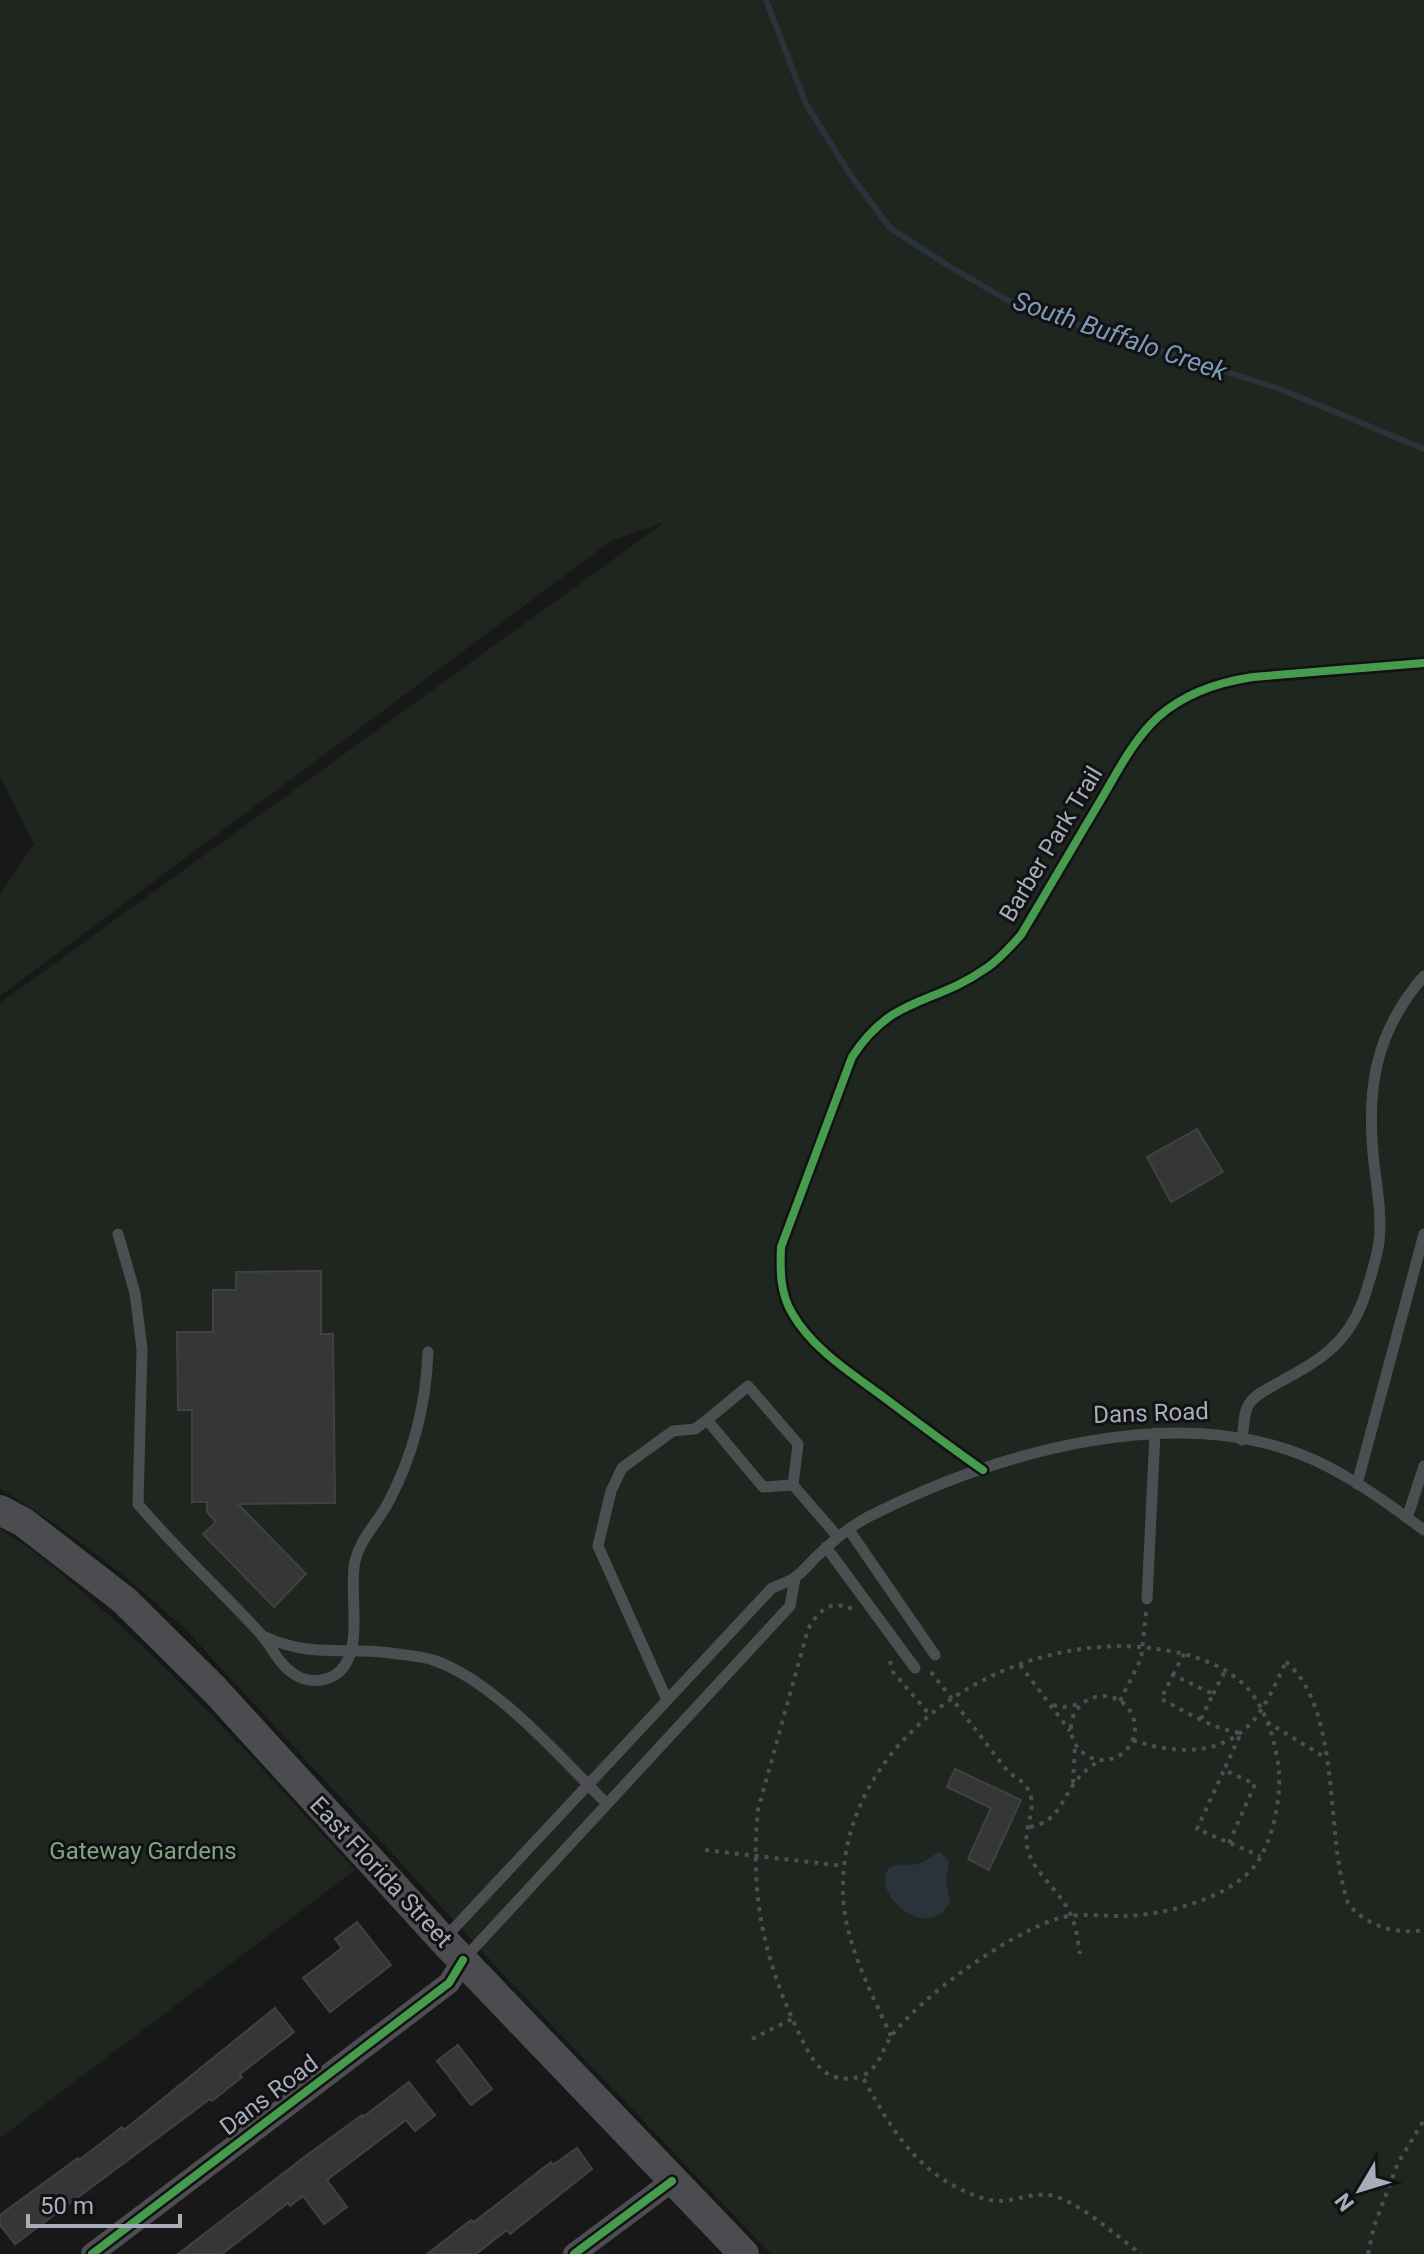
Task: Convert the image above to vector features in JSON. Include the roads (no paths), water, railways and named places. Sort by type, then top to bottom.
[{"type":"main road","name":"East Florida Street","points":[[0,1510],[23,1522],[124,1600],[215,1690],[453,1950],[744,2254]]},
{"type":"street","name":"Dans Road","points":[[92,2254],[449,1983],[453,1950]]},
{"type":"street","points":[[574,2254],[672,2181]]},
{"type":"lane","points":[[1242,1440],[1247,1406],[1257,1396],[1336,1347],[1351,1327],[1363,1301],[1379,1243],[1379,1209],[1371,1130],[1373,1075],[1384,1039],[1396,1015],[1424,976]]},
{"type":"lane","points":[[118,1234],[135,1293],[142,1349],[138,1504],[262,1636],[291,1673],[307,1681],[325,1680],[340,1672],[352,1650],[355,1563],[364,1536],[386,1507],[408,1463],[426,1381],[428,1352]]},
{"type":"lane","points":[[1357,1484],[1424,1234]]},
{"type":"lane","points":[[667,1700],[598,1546],[611,1491],[622,1468],[673,1431],[695,1429],[748,1386],[798,1444],[793,1485]]},
{"type":"lane","points":[[707,1420],[763,1487],[793,1485],[844,1533],[935,1655]]},
{"type":"lane","points":[[1144,1599],[1155,1433]]},
{"type":"lane","name":"Dans Road","points":[[453,1950],[588,1785],[772,1588],[795,1578],[826,1547],[870,1515],[932,1486],[1092,1438],[1155,1433],[1213,1435],[1260,1442],[1311,1459],[1357,1484],[1424,1530]]},
{"type":"lane","points":[[1407,1518],[1424,1466]]},
{"type":"lane","points":[[826,1547],[919,1665]]},
{"type":"lane","name":"Dans Road","points":[[453,1950],[607,1804],[790,1606],[795,1578]]},
{"type":"lane","points":[[262,1636],[290,1648],[320,1652],[352,1650],[390,1653],[434,1660],[471,1680],[506,1705],[607,1804]]},
{"type":"waterway","name":"South Buffalo Creek","points":[[766,0],[806,104],[850,174],[890,228],[1016,305],[1280,389],[1424,449]]},
{"type":"park label","name":"Gateway Gardens","points":[[143,1851]]}]
